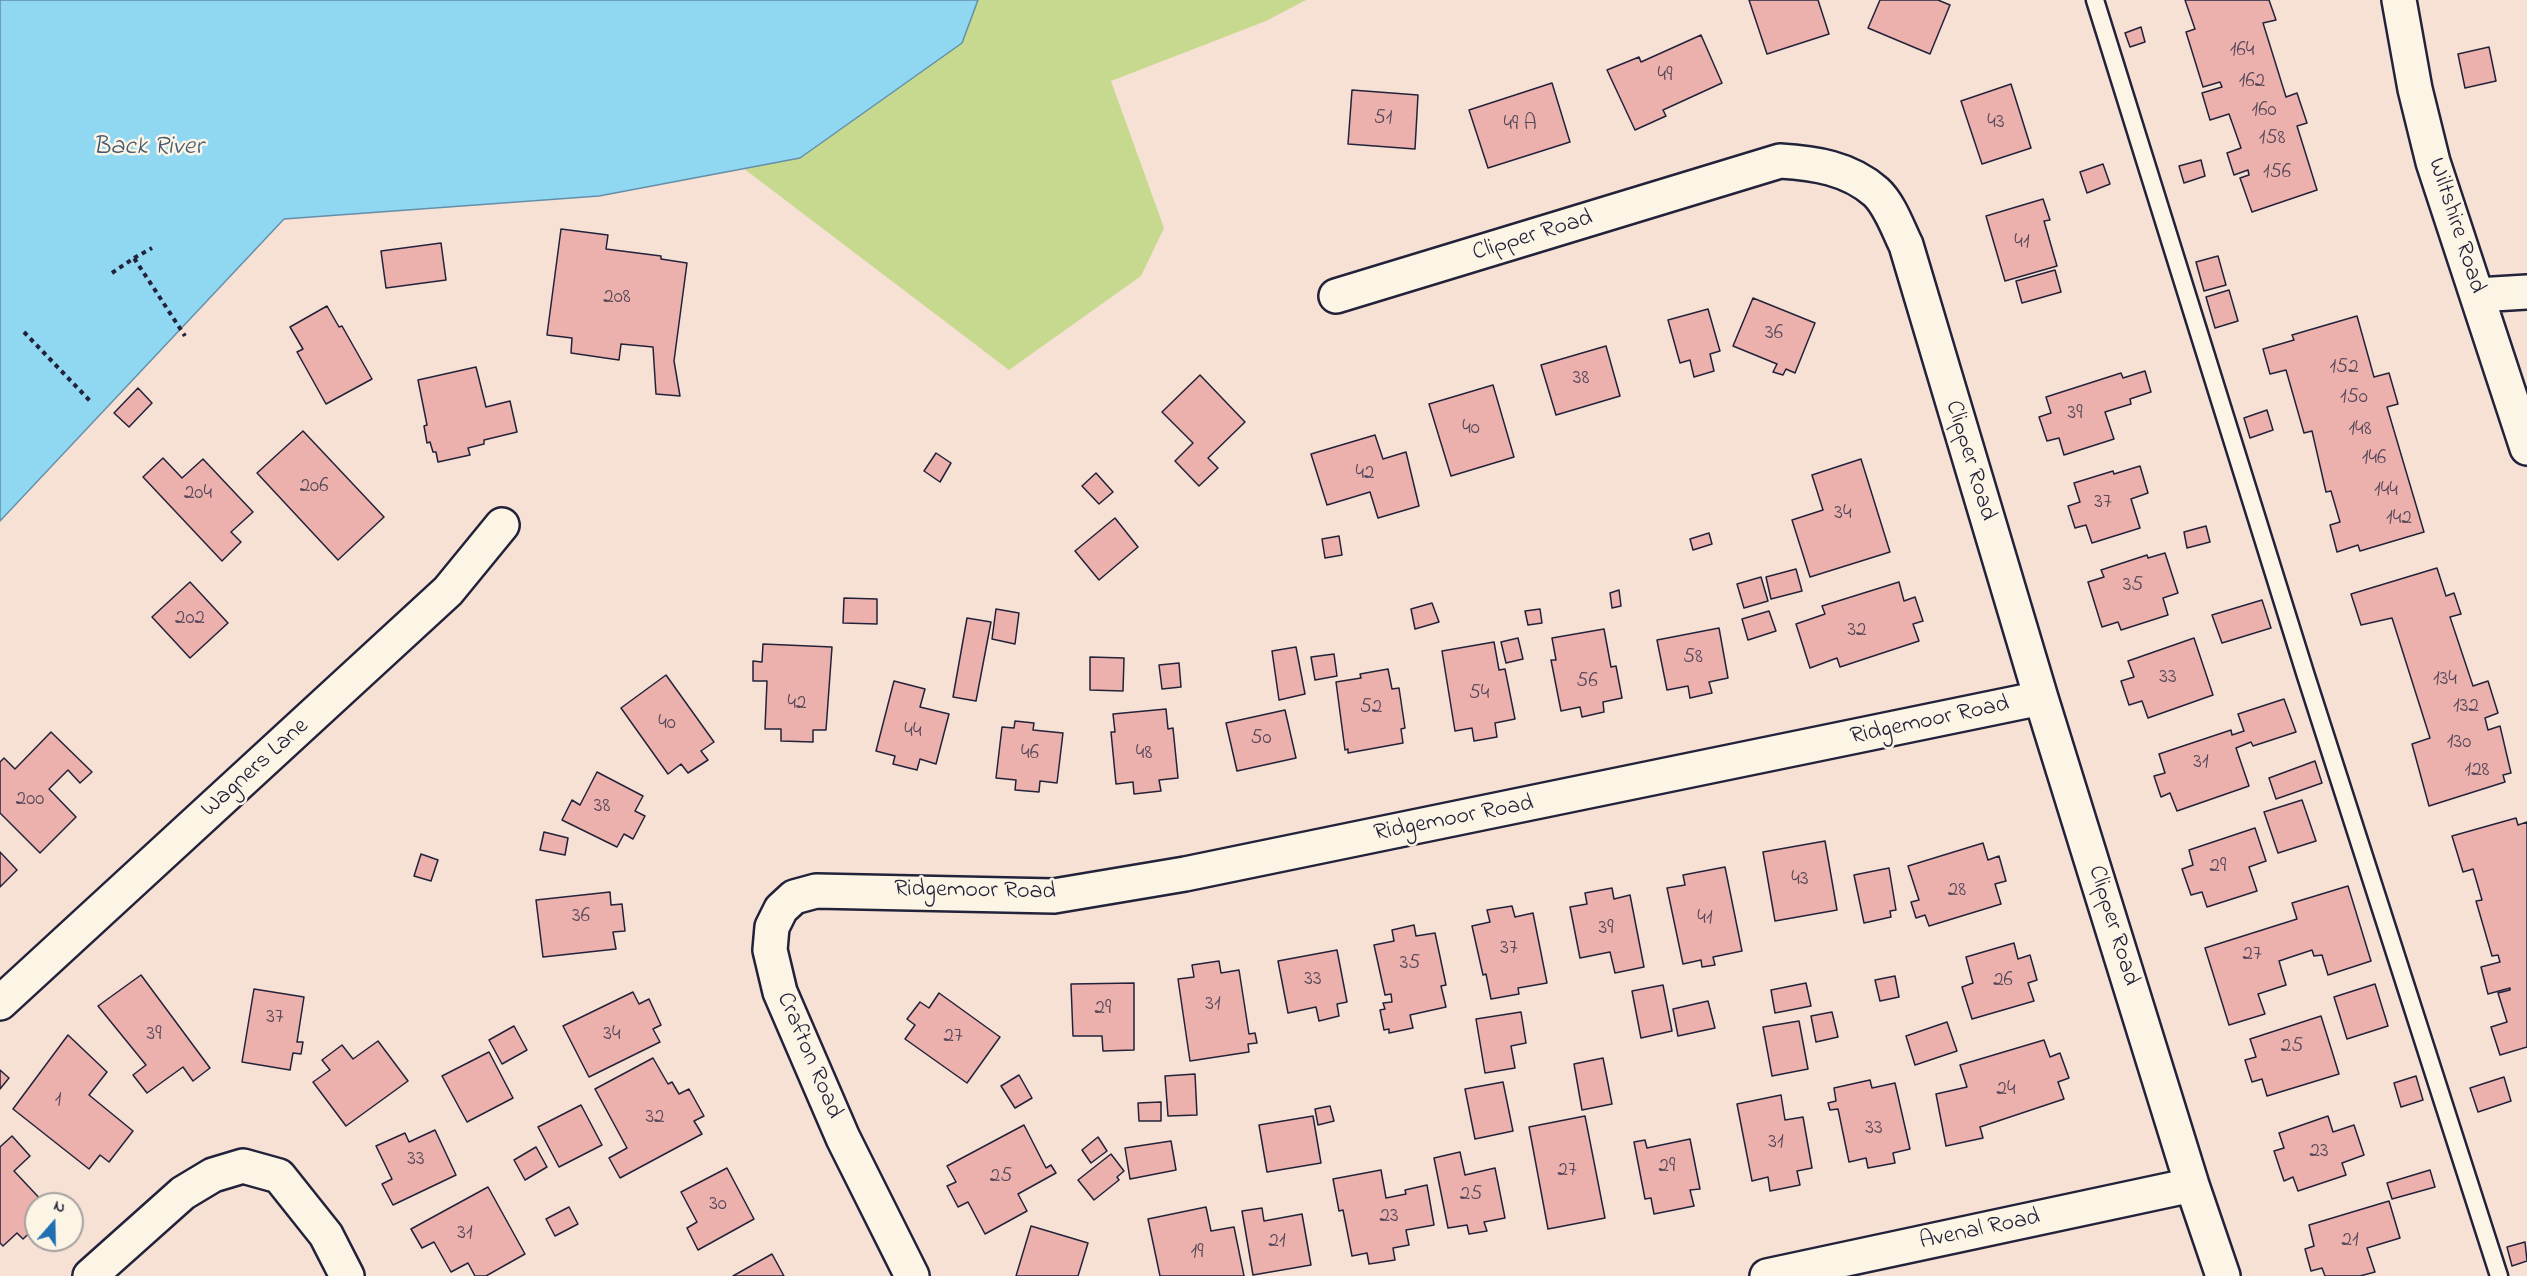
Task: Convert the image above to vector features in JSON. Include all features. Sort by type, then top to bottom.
[{"type":"street","name":"Wiltshire Road","points":[[2398,0],[2415,89],[2433,162],[2527,448]]},
{"type":"street","name":"Clipper Road","points":[[1336,296],[1780,161],[1830,167],[1853,177],[1877,193],[1906,245],[2041,698],[2192,1185],[2223,1276]]},
{"type":"street","points":[[2477,294],[2527,292]]},
{"type":"street","name":"Wagners Lane","points":[[0,1003],[448,591],[502,525]]},
{"type":"street","name":"Ridgemoor Road","points":[[862,890],[1054,896],[1208,870],[2041,698]]},
{"type":"street","name":"Crafton Road","points":[[862,890],[816,891],[794,897],[781,909],[772,927],[770,950],[780,992],[843,1138],[912,1276]]},
{"type":"street","points":[[90,1276],[183,1193],[213,1175],[243,1166],[279,1176],[326,1235],[347,1276]]},
{"type":"street","name":"Avenal Road","points":[[1767,1276],[2192,1185]]},
{"type":"lane","points":[[2096,0],[2303,665],[2499,1276]]},
{"type":"path","points":[[112,273],[152,248]]},
{"type":"path","points":[[134,258],[185,336]]},
{"type":"path","points":[[24,332],[92,403]]},
{"type":"green space","points":[[977,0],[1306,0],[1266,21],[1111,81],[1164,228],[1141,276],[1009,370],[743,168],[800,158]]},
{"type":"water","name":"Back River","points":[[0,0],[978,0],[962,43],[800,158],[599,196],[284,219],[0,521]]},
{"type":"building","points":[[1749,0],[1818,0],[1829,34],[1767,54]]},
{"type":"building","points":[[1880,0],[1938,0],[1950,5],[1930,54],[1868,28]]},
{"type":"building","points":[[2185,0],[2269,0],[2276,20],[2263,23],[2286,97],[2297,93],[2307,123],[2297,126],[2317,190],[2252,212],[2240,178],[2249,175],[2248,170],[2234,175],[2227,153],[2241,148],[2229,114],[2210,120],[2202,93],[2222,87],[2220,82],[2203,87],[2186,32],[2195,29]]},
{"type":"building","points":[[2141,27],[2145,42],[2130,47],[2125,33]]},
{"type":"building","points":[[1701,35],[1722,83],[1663,110],[1666,116],[1635,130],[1607,70],[1639,57],[1641,62]]},
{"type":"building","points":[[2489,47],[2496,81],[2465,88],[2458,54]]},
{"type":"building","points":[[1552,83],[1570,142],[1488,168],[1469,110]]},
{"type":"building","points":[[2011,84],[2031,148],[1982,164],[1961,101]]},
{"type":"building","points":[[1352,90],[1418,95],[1415,149],[1348,144]]},
{"type":"building","points":[[2201,160],[2205,176],[2184,183],[2179,166]]},
{"type":"building","points":[[2103,164],[2110,184],[2087,193],[2080,172]]},
{"type":"building","points":[[2043,199],[2050,220],[2044,221],[2057,266],[2005,281],[1986,216]]},
{"type":"building","points":[[561,229],[608,235],[606,249],[661,256],[661,259],[687,263],[674,361],[680,396],[656,394],[653,347],[621,344],[619,360],[571,353],[572,338],[547,335]]},
{"type":"building","points":[[441,243],[446,280],[386,288],[381,251]]},
{"type":"building","points":[[2218,256],[2226,285],[2204,291],[2196,262]]},
{"type":"building","points":[[2055,270],[2061,292],[2022,303],[2016,281]]},
{"type":"building","points":[[2229,290],[2238,321],[2215,328],[2206,297]]},
{"type":"building","points":[[1753,298],[1815,323],[1795,373],[1786,369],[1783,375],[1773,372],[1777,364],[1733,346]]},
{"type":"building","points":[[327,306],[339,327],[342,326],[372,379],[326,404],[297,352],[303,349],[290,327]]},
{"type":"building","points":[[1708,309],[1720,351],[1710,354],[1714,371],[1694,377],[1690,360],[1680,363],[1668,320]]},
{"type":"building","points":[[2357,316],[2374,377],[2389,373],[2398,404],[2387,407],[2424,532],[2360,551],[2358,545],[2337,552],[2330,525],[2340,522],[2331,491],[2326,492],[2312,431],[2304,433],[2286,370],[2270,374],[2263,349],[2294,340],[2292,335]]},
{"type":"building","points":[[1606,346],[1620,396],[1556,415],[1541,365]]},
{"type":"building","points":[[476,367],[486,407],[510,401],[517,432],[484,440],[484,444],[468,448],[470,455],[438,462],[436,452],[433,452],[430,442],[427,443],[424,426],[427,425],[418,380]]},
{"type":"building","points":[[2145,371],[2151,392],[2130,399],[2131,404],[2105,412],[2114,439],[2064,455],[2059,438],[2047,441],[2039,417],[2051,413],[2046,397],[2121,373],[2123,378]]},
{"type":"building","points":[[1200,375],[1245,422],[1208,458],[1218,468],[1199,486],[1175,461],[1193,443],[1162,412]]},
{"type":"building","points":[[1493,385],[1514,457],[1451,476],[1429,404]]},
{"type":"building","points":[[138,388],[152,403],[129,427],[114,413]]},
{"type":"building","points":[[2267,410],[2273,430],[2250,438],[2244,418]]},
{"type":"building","points":[[303,431],[384,517],[338,560],[257,473]]},
{"type":"building","points":[[1375,435],[1383,459],[1406,452],[1419,506],[1378,518],[1370,492],[1327,505],[1311,454]]},
{"type":"building","points":[[936,453],[951,463],[940,482],[924,471]]},
{"type":"building","points":[[163,458],[182,478],[203,459],[253,512],[231,532],[241,542],[222,561],[143,477]]},
{"type":"building","points":[[1861,459],[1890,552],[1810,577],[1792,520],[1823,510],[1812,475]]},
{"type":"building","points":[[2140,466],[2148,493],[2131,499],[2140,528],[2092,543],[2086,525],[2075,528],[2068,506],[2080,502],[2074,483],[2113,471],[2114,474]]},
{"type":"building","points":[[1096,473],[1113,492],[1099,504],[1082,486]]},
{"type":"building","points":[[1115,518],[1138,547],[1099,580],[1075,551]]},
{"type":"building","points":[[2206,526],[2210,542],[2187,548],[2184,532]]},
{"type":"building","points":[[1709,533],[1712,544],[1693,550],[1690,539]]},
{"type":"building","points":[[1339,536],[1342,555],[1325,558],[1322,539]]},
{"type":"building","points":[[2165,553],[2178,593],[2163,598],[2168,615],[2121,630],[2118,622],[2102,627],[2088,582],[2104,577],[2101,570],[2147,555],[2148,558]]},
{"type":"building","points":[[2437,568],[2446,596],[2454,593],[2461,614],[2450,617],[2473,686],[2488,681],[2498,713],[2485,718],[2488,730],[2500,726],[2511,773],[2503,775],[2505,782],[2429,806],[2412,744],[2430,738],[2392,618],[2361,625],[2351,594]]},
{"type":"building","points":[[1796,569],[1802,591],[1771,599],[1766,577]]},
{"type":"building","points":[[1761,577],[1768,601],[1744,608],[1737,584]]},
{"type":"building","points":[[190,582],[228,623],[190,658],[152,617]]},
{"type":"building","points":[[1899,582],[1904,601],[1915,597],[1923,621],[1913,624],[1919,641],[1840,667],[1837,658],[1810,668],[1796,624],[1825,614],[1822,606]]},
{"type":"building","points":[[1619,590],[1621,606],[1612,608],[1610,593]]},
{"type":"building","points":[[844,598],[877,599],[877,624],[843,623]]},
{"type":"building","points":[[2262,600],[2271,628],[2222,643],[2212,615]]},
{"type":"building","points":[[1432,603],[1439,622],[1415,629],[1411,609]]},
{"type":"building","points":[[996,609],[1019,613],[1015,644],[992,639]]},
{"type":"building","points":[[1540,609],[1542,623],[1528,625],[1525,611]]},
{"type":"building","points":[[1769,611],[1776,631],[1748,640],[1742,619]]},
{"type":"building","points":[[967,618],[991,622],[976,701],[953,697]]},
{"type":"building","points":[[1719,628],[1728,678],[1709,682],[1712,693],[1690,698],[1688,686],[1667,690],[1657,640]]},
{"type":"building","points":[[1604,629],[1611,667],[1616,666],[1622,698],[1603,702],[1604,712],[1582,717],[1580,707],[1561,711],[1551,660],[1556,660],[1552,638]]},
{"type":"building","points":[[1518,638],[1523,659],[1506,663],[1501,642]]},
{"type":"building","points":[[2194,638],[2213,695],[2148,718],[2142,701],[2129,705],[2121,681],[2134,677],[2128,661]]},
{"type":"building","points":[[1494,642],[1499,670],[1505,669],[1515,719],[1495,723],[1497,737],[1474,741],[1472,728],[1455,731],[1442,651]]},
{"type":"building","points":[[763,644],[832,647],[826,730],[813,730],[813,742],[781,741],[781,729],[765,729],[767,681],[753,681],[753,661],[762,662]]},
{"type":"building","points":[[1296,647],[1305,694],[1279,700],[1272,651]]},
{"type":"building","points":[[1334,654],[1337,676],[1315,680],[1311,657]]},
{"type":"building","points":[[1090,657],[1124,658],[1123,691],[1090,690]]},
{"type":"building","points":[[1179,663],[1181,687],[1162,689],[1159,665]]},
{"type":"building","points":[[1388,669],[1392,689],[1399,688],[1405,728],[1401,729],[1403,743],[1348,753],[1348,749],[1345,750],[1336,682],[1361,678],[1360,674]]},
{"type":"building","points":[[666,675],[714,742],[701,751],[708,760],[688,773],[681,764],[668,774],[621,708]]},
{"type":"building","points":[[894,681],[925,689],[920,707],[949,714],[936,764],[920,759],[917,770],[893,764],[895,756],[876,751]]},
{"type":"building","points":[[2284,699],[2296,732],[2253,746],[2251,742],[2236,748],[2249,786],[2177,811],[2170,793],[2161,797],[2154,776],[2165,773],[2159,754],[2231,730],[2232,735],[2244,731],[2238,714]]},
{"type":"building","points":[[1166,709],[1168,729],[1173,728],[1178,778],[1159,780],[1161,791],[1134,794],[1133,782],[1116,784],[1111,732],[1115,732],[1113,714]]},
{"type":"building","points":[[1285,710],[1296,758],[1237,771],[1226,723]]},
{"type":"building","points":[[1015,721],[1034,723],[1033,730],[1063,733],[1057,783],[1040,781],[1039,792],[1015,790],[1016,780],[996,778],[1002,727],[1014,728]]},
{"type":"building","points":[[51,732],[92,772],[80,783],[68,770],[49,789],[76,817],[40,853],[0,813],[0,762],[4,758],[15,769]]},
{"type":"building","points":[[2315,761],[2322,783],[2276,799],[2269,778]]},
{"type":"building","points":[[597,772],[643,796],[635,811],[645,816],[633,839],[624,834],[617,847],[562,820],[572,800],[580,805]]},
{"type":"building","points":[[2302,800],[2316,841],[2278,853],[2264,812]]},
{"type":"building","points":[[2516,818],[2518,825],[2527,822],[2527,1047],[2500,1055],[2491,1027],[2507,1022],[2498,993],[2510,990],[2510,988],[2488,994],[2481,967],[2500,962],[2498,955],[2492,956],[2476,901],[2482,900],[2473,869],[2463,872],[2452,836]]},
{"type":"building","points":[[2255,828],[2266,861],[2249,867],[2257,891],[2207,907],[2202,892],[2191,895],[2182,869],[2193,865],[2189,850]]},
{"type":"building","points":[[544,832],[568,838],[565,855],[540,850]]},
{"type":"building","points":[[1825,841],[1837,910],[1775,921],[1763,852]]},
{"type":"building","points":[[1983,843],[1988,860],[1999,856],[2006,881],[1995,884],[2001,904],[1929,926],[1925,915],[1916,918],[1911,902],[1919,900],[1908,866]]},
{"type":"building","points":[[0,852],[17,870],[0,887]]},
{"type":"building","points":[[421,854],[438,860],[431,881],[414,876]]},
{"type":"building","points":[[1725,867],[1742,951],[1713,957],[1715,965],[1702,967],[1701,960],[1683,964],[1667,888],[1685,885],[1683,875]]},
{"type":"building","points":[[1889,868],[1896,910],[1890,911],[1891,917],[1864,923],[1854,875]]},
{"type":"building","points":[[2348,886],[2371,961],[2328,975],[2322,955],[2314,956],[2312,950],[2279,961],[2286,985],[2258,994],[2265,1014],[2229,1025],[2205,948],[2297,919],[2292,903]]},
{"type":"building","points":[[1612,888],[1614,899],[1630,895],[1644,967],[1615,973],[1610,952],[1580,958],[1570,907],[1587,904],[1585,893]]},
{"type":"building","points":[[610,892],[611,905],[622,904],[625,931],[613,932],[616,949],[543,957],[536,900]]},
{"type":"building","points":[[1512,906],[1515,917],[1533,913],[1547,983],[1518,988],[1519,994],[1491,999],[1472,926],[1490,922],[1487,910]]},
{"type":"building","points":[[1414,925],[1416,936],[1435,933],[1446,985],[1441,986],[1446,1007],[1410,1015],[1413,1028],[1389,1033],[1389,1029],[1384,1030],[1380,1010],[1385,1009],[1383,1003],[1392,1002],[1391,994],[1385,995],[1374,945],[1394,941],[1392,930]]},
{"type":"building","points":[[2014,943],[2018,959],[2030,955],[2037,980],[2028,983],[2034,1001],[1972,1019],[1962,987],[1973,983],[1966,957]]},
{"type":"building","points":[[1337,950],[1347,1002],[1337,1004],[1339,1016],[1319,1021],[1316,1007],[1288,1013],[1278,961]]},
{"type":"building","points":[[1219,961],[1221,973],[1239,970],[1249,1034],[1255,1033],[1257,1043],[1248,1044],[1249,1052],[1190,1061],[1178,979],[1194,977],[1192,965]]},
{"type":"building","points":[[141,975],[210,1068],[193,1081],[183,1067],[147,1093],[133,1075],[146,1065],[98,1006]]},
{"type":"building","points":[[1895,976],[1899,997],[1880,1001],[1875,980]]},
{"type":"building","points":[[1134,983],[1134,1050],[1103,1051],[1102,1036],[1073,1036],[1071,984]]},
{"type":"building","points":[[1806,983],[1811,1006],[1775,1013],[1771,990]]},
{"type":"building","points":[[2375,984],[2388,1026],[2347,1039],[2334,997]]},
{"type":"building","points":[[1663,985],[1672,1031],[1641,1038],[1632,991]]},
{"type":"building","points":[[254,989],[304,997],[297,1042],[303,1042],[301,1054],[293,1053],[290,1070],[242,1062]]},
{"type":"building","points":[[633,992],[639,1004],[649,999],[661,1025],[653,1029],[660,1042],[589,1077],[563,1026]]},
{"type":"building","points":[[939,993],[1000,1037],[967,1083],[905,1039],[915,1025],[907,1019],[920,1002],[929,1008]]},
{"type":"building","points":[[1708,1001],[1715,1028],[1678,1036],[1673,1009]]},
{"type":"building","points":[[1521,1012],[1526,1043],[1511,1046],[1515,1068],[1485,1073],[1476,1019]]},
{"type":"building","points":[[1832,1012],[1838,1037],[1816,1042],[1811,1016]]},
{"type":"building","points":[[2321,1016],[2339,1074],[2267,1096],[2262,1079],[2252,1082],[2245,1060],[2256,1057],[2250,1039]]},
{"type":"building","points":[[1799,1021],[1808,1069],[1772,1076],[1763,1027]]},
{"type":"building","points":[[1947,1022],[1957,1051],[1915,1065],[1906,1036]]},
{"type":"building","points":[[514,1026],[527,1050],[502,1064],[489,1040]]},
{"type":"building","points":[[68,1035],[107,1072],[89,1095],[133,1131],[109,1162],[100,1155],[89,1169],[13,1109]]},
{"type":"building","points":[[2044,1040],[2050,1057],[2060,1053],[2069,1078],[2058,1082],[2064,1099],[1980,1127],[1983,1138],[1946,1146],[1936,1094],[1967,1087],[1960,1065]]},
{"type":"building","points":[[378,1041],[408,1081],[346,1126],[313,1082],[330,1070],[322,1060],[342,1045],[353,1059]]},
{"type":"building","points":[[489,1052],[513,1098],[467,1122],[442,1076]]},
{"type":"building","points":[[653,1058],[668,1084],[672,1082],[679,1094],[689,1089],[704,1116],[694,1121],[702,1134],[620,1178],[609,1158],[627,1148],[595,1089]]},
{"type":"building","points":[[1603,1058],[1612,1104],[1582,1110],[1574,1064]]},
{"type":"building","points":[[0,1070],[9,1078],[0,1089]]},
{"type":"building","points":[[1195,1074],[1197,1115],[1168,1116],[1165,1076]]},
{"type":"building","points":[[1019,1075],[1032,1098],[1015,1108],[1001,1086]]},
{"type":"building","points":[[2416,1076],[2423,1100],[2401,1107],[2394,1083]]},
{"type":"building","points":[[2504,1077],[2511,1101],[2478,1112],[2470,1088]]},
{"type":"building","points":[[1870,1080],[1872,1088],[1895,1083],[1910,1149],[1893,1153],[1895,1163],[1868,1168],[1866,1158],[1849,1162],[1838,1109],[1830,1110],[1828,1103],[1836,1101],[1834,1088]]},
{"type":"building","points":[[1503,1082],[1513,1131],[1475,1139],[1465,1089]]},
{"type":"building","points":[[1781,1095],[1785,1120],[1803,1117],[1812,1168],[1797,1171],[1800,1185],[1770,1191],[1768,1177],[1752,1181],[1737,1104]]},
{"type":"building","points":[[1161,1102],[1161,1121],[1139,1121],[1138,1103]]},
{"type":"building","points":[[581,1105],[602,1145],[559,1167],[538,1127]]},
{"type":"building","points":[[1330,1106],[1334,1121],[1318,1125],[1315,1109]]},
{"type":"building","points":[[1313,1116],[1321,1163],[1267,1172],[1259,1125]]},
{"type":"building","points":[[1585,1116],[1605,1218],[1548,1229],[1529,1127]]},
{"type":"building","points":[[2328,1116],[2333,1132],[2354,1125],[2364,1155],[2342,1163],[2346,1175],[2298,1191],[2293,1177],[2284,1181],[2274,1151],[2284,1148],[2279,1133]]},
{"type":"building","points":[[1024,1125],[1046,1168],[1051,1165],[1056,1173],[1018,1194],[1027,1211],[985,1234],[968,1202],[958,1207],[947,1186],[956,1182],[947,1166]]},
{"type":"building","points":[[435,1130],[456,1175],[393,1205],[382,1184],[392,1179],[376,1146],[405,1133],[409,1142]]},
{"type":"building","points":[[12,1136],[30,1156],[14,1171],[34,1192],[24,1192],[24,1238],[17,1233],[3,1246],[0,1243],[0,1147]]},
{"type":"building","points":[[1098,1137],[1107,1151],[1091,1163],[1082,1150]]},
{"type":"building","points":[[1690,1139],[1700,1189],[1690,1190],[1694,1206],[1654,1214],[1651,1198],[1645,1199],[1634,1142],[1645,1140],[1647,1148]]},
{"type":"building","points":[[1171,1141],[1176,1170],[1130,1179],[1125,1148]]},
{"type":"building","points":[[536,1147],[547,1167],[525,1180],[514,1160]]},
{"type":"building","points":[[1460,1152],[1465,1175],[1495,1168],[1505,1218],[1484,1222],[1487,1231],[1469,1234],[1467,1225],[1448,1228],[1434,1158]]},
{"type":"building","points":[[1111,1154],[1124,1171],[1117,1177],[1119,1180],[1094,1200],[1078,1180]]},
{"type":"building","points":[[727,1168],[754,1219],[698,1250],[687,1228],[697,1222],[681,1192]]},
{"type":"building","points":[[1381,1170],[1386,1198],[1406,1194],[1405,1190],[1427,1185],[1434,1225],[1406,1230],[1409,1245],[1393,1248],[1395,1260],[1369,1264],[1367,1253],[1352,1256],[1343,1210],[1339,1211],[1333,1179]]},
{"type":"building","points":[[2430,1170],[2435,1187],[2392,1199],[2387,1183]]},
{"type":"building","points":[[488,1187],[525,1254],[486,1276],[475,1276],[468,1263],[451,1272],[434,1242],[422,1248],[411,1229]]},
{"type":"building","points":[[2389,1201],[2400,1238],[2367,1248],[2375,1272],[2360,1276],[2325,1276],[2322,1268],[2311,1271],[2305,1249],[2314,1246],[2309,1225]]},
{"type":"building","points":[[569,1207],[578,1224],[555,1236],[546,1219]]},
{"type":"building","points":[[1206,1207],[1211,1231],[1234,1227],[1244,1276],[1160,1276],[1148,1219]]},
{"type":"building","points":[[1262,1208],[1264,1221],[1302,1214],[1311,1265],[1253,1275],[1242,1211]]},
{"type":"building","points":[[1031,1226],[1088,1243],[1078,1276],[1016,1276]]},
{"type":"building","points":[[2525,1242],[2527,1261],[2512,1266],[2507,1247]]},
{"type":"building","points":[[772,1254],[784,1276],[733,1276]]}]
